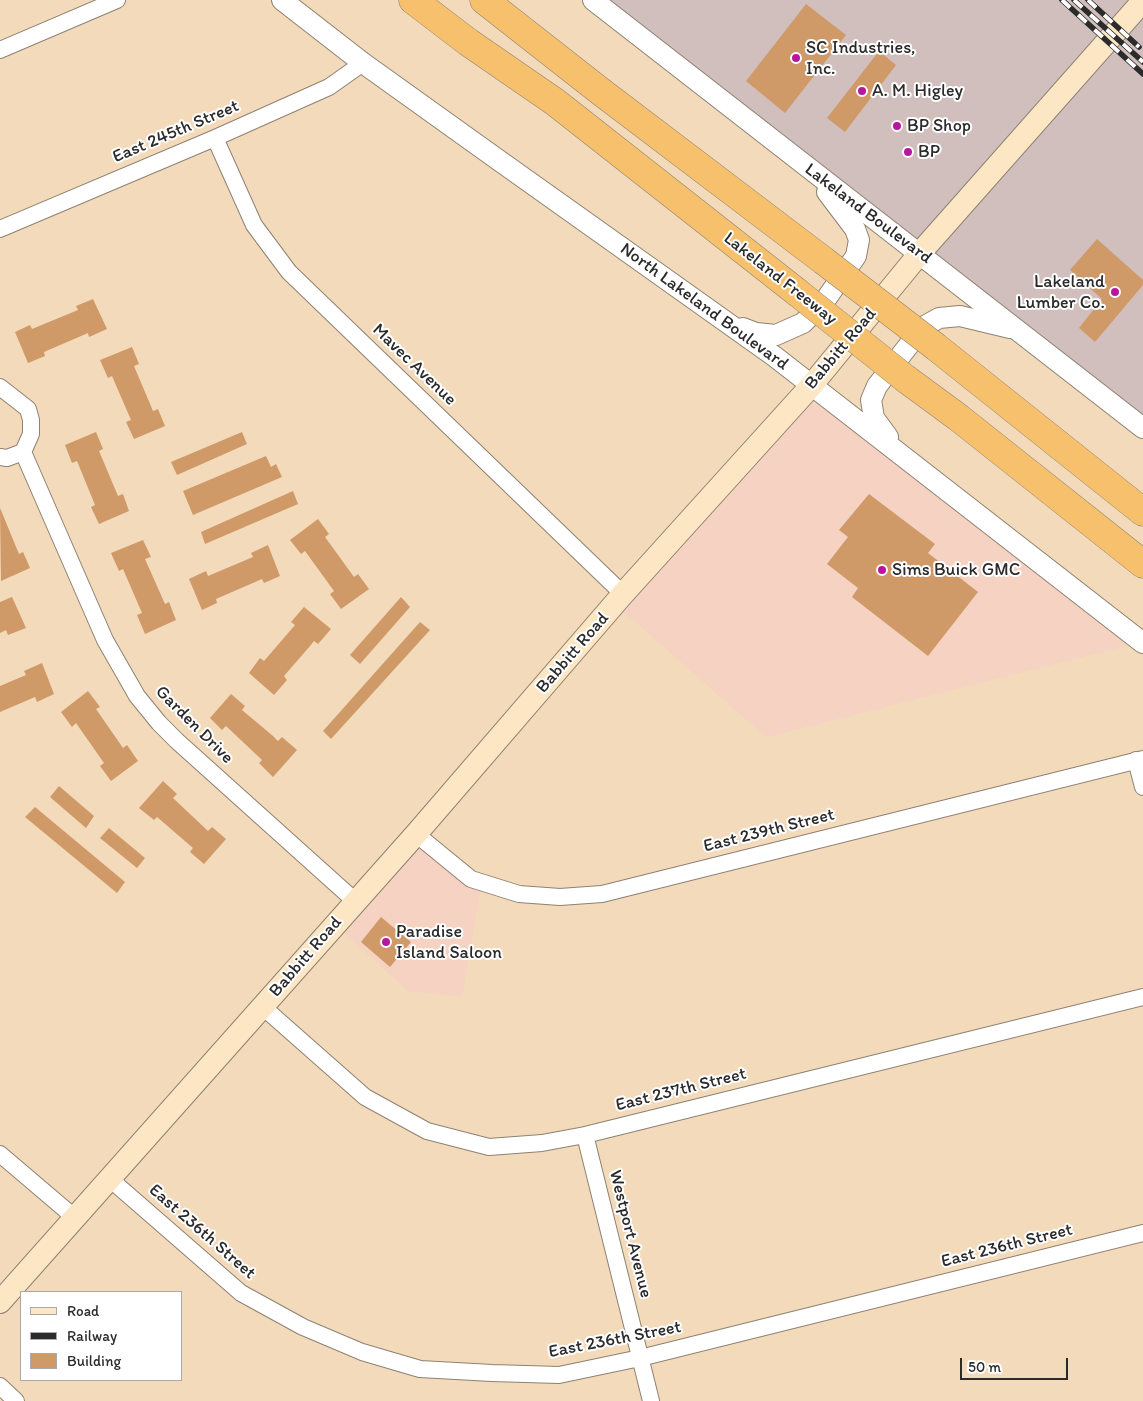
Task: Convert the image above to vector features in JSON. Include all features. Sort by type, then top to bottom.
[{"type":"highway","points":[[390,0],[468,42]]},
{"type":"highway","name":"Lakeland Freeway","points":[[413,0],[468,42],[555,102],[1143,564]]},
{"type":"highway","points":[[484,0],[600,91],[936,347],[1143,512]]},
{"type":"main road","name":"Babbitt Road","points":[[0,1302],[416,834],[624,594],[811,386],[920,253],[1143,1]]},
{"type":"street","points":[[0,50],[117,0]]},
{"type":"street","name":"North Lakeland Boulevard","points":[[282,0],[363,63],[774,356],[1143,643]]},
{"type":"street","name":"Lakeland Boulevard","points":[[593,0],[1143,428]]},
{"type":"street","name":"East 245th Street","points":[[0,229],[330,87],[363,63]]},
{"type":"street","name":"Mavec Avenue","points":[[215,138],[254,225],[289,272],[624,594]]},
{"type":"street","points":[[716,315],[756,333],[776,335],[789,330],[809,318],[824,302],[856,256],[859,240],[856,229],[804,165]]},
{"type":"street","points":[[903,457],[874,418],[871,400],[877,386],[923,327],[939,318],[960,316],[1017,330]]},
{"type":"street","points":[[0,387],[28,409],[31,420],[31,434],[23,452],[7,458],[0,457]]},
{"type":"street","name":"Garden Drive","points":[[23,452],[105,640],[137,696],[177,742],[355,901]]},
{"type":"street","points":[[1140,759],[1143,787]]},
{"type":"street","name":"East 239th Street","points":[[416,834],[471,879],[519,894],[560,897],[602,894],[1140,759]]},
{"type":"street","name":"East 237th Street","points":[[263,1007],[365,1097],[427,1131],[489,1146],[542,1144],[585,1135],[1143,997]]},
{"type":"street","name":"Westport Avenue","points":[[585,1135],[652,1401]]},
{"type":"street","points":[[0,1154],[74,1217]]},
{"type":"street","name":"East 236th Street","points":[[110,1179],[241,1293],[303,1327],[362,1352],[420,1369],[492,1374],[559,1374],[640,1358],[1143,1233]]},
{"type":"street","points":[[0,1386],[16,1401]]},
{"type":"shaded area","points":[[593,0],[1143,0],[1143,428]]},
{"type":"shaded area","points":[[811,386],[1142,642],[766,737],[615,604]]},
{"type":"shaded area","points":[[416,834],[482,882],[462,997],[408,991],[335,925]]},
{"type":"building","name":"SC Industries, Inc.","points":[[806,4],[846,35],[785,113],[746,81]]},
{"type":"building","name":"A. M. Higley","points":[[879,51],[896,65],[845,132],[827,118]]},
{"type":"building","name":"Lakeland Lumber Co.","points":[[1097,239],[1143,280],[1143,285],[1095,342],[1079,328],[1102,299],[1070,270]]},
{"type":"building","points":[[93,299],[107,329],[89,337],[88,333],[44,352],[45,356],[28,363],[15,332],[30,325],[32,329],[78,310],[76,306]]},
{"type":"building","points":[[132,347],[139,364],[134,366],[153,411],[158,409],[165,426],[134,439],[126,422],[131,420],[112,376],[108,378],[100,360]]},
{"type":"building","points":[[96,432],[103,449],[99,451],[118,496],[123,494],[129,511],[99,524],[91,507],[95,505],[77,461],[72,463],[65,445]]},
{"type":"building","points":[[242,432],[247,444],[177,475],[171,462]]},
{"type":"building","points":[[266,456],[271,467],[276,464],[282,477],[193,515],[183,491]]},
{"type":"building","points":[[293,491],[298,504],[205,544],[201,532]]},
{"type":"building","points":[[869,494],[935,544],[928,553],[978,592],[928,656],[852,597],[858,588],[827,564],[848,537],[839,530]]},
{"type":"building","points":[[0,508],[19,554],[23,552],[30,568],[1,581]]},
{"type":"building","points":[[318,519],[329,534],[325,537],[354,577],[358,574],[369,589],[341,609],[330,594],[334,591],[305,551],[301,554],[290,540]]},
{"type":"building","points":[[143,540],[151,557],[145,559],[165,604],[169,602],[176,620],[145,634],[137,615],[142,613],[123,569],[119,571],[111,553]]},
{"type":"building","points":[[268,545],[280,576],[264,583],[262,579],[216,599],[217,603],[202,610],[189,579],[206,571],[208,576],[253,557],[251,553]]},
{"type":"building","points":[[12,597],[26,628],[8,635],[6,630],[0,633],[0,602]]},
{"type":"building","points":[[401,597],[410,607],[360,664],[350,655]]},
{"type":"building","points":[[304,607],[331,629],[318,644],[314,641],[284,676],[287,680],[274,695],[249,673],[260,658],[264,661],[295,625],[291,622]]},
{"type":"building","points":[[420,622],[430,630],[331,739],[323,731]]},
{"type":"building","points":[[42,663],[54,694],[37,702],[35,697],[0,712],[0,686],[26,675],[24,671]]},
{"type":"building","points":[[88,691],[100,707],[96,709],[123,748],[127,745],[138,761],[111,781],[100,766],[104,763],[76,723],[72,727],[61,712]]},
{"type":"building","points":[[231,694],[245,706],[242,710],[278,741],[282,737],[297,750],[273,777],[259,763],[262,760],[226,726],[222,730],[210,718]]},
{"type":"building","points":[[163,781],[177,794],[173,798],[208,831],[212,827],[226,839],[204,864],[190,852],[193,848],[157,817],[154,820],[139,808]]},
{"type":"building","points":[[59,786],[94,816],[86,828],[50,797]]},
{"type":"building","points":[[35,807],[125,882],[117,893],[25,817]]},
{"type":"building","points":[[109,828],[145,858],[137,868],[100,838]]},
{"type":"building","name":"Paradise Island Saloon","points":[[381,917],[411,942],[390,967],[361,942]]},
{"type":"railway","points":[[1062,0],[1143,74]]},
{"type":"railway","points":[[1074,0],[1143,62]]},
{"type":"railway","points":[[1088,0],[1139,47]]},
{"type":"place","name":"SC Industries, Inc.","points":[[796,58]]},
{"type":"place","name":"A. M. Higley","points":[[862,91]]},
{"type":"place","name":"BP Shop","points":[[897,126]]},
{"type":"place","name":"BP","points":[[908,152]]},
{"type":"place","name":"Lakeland Lumber Co.","points":[[1115,292]]},
{"type":"place","name":"Sims Buick GMC","points":[[882,570]]},
{"type":"place","name":"Paradise Island Saloon","points":[[386,942]]}]
